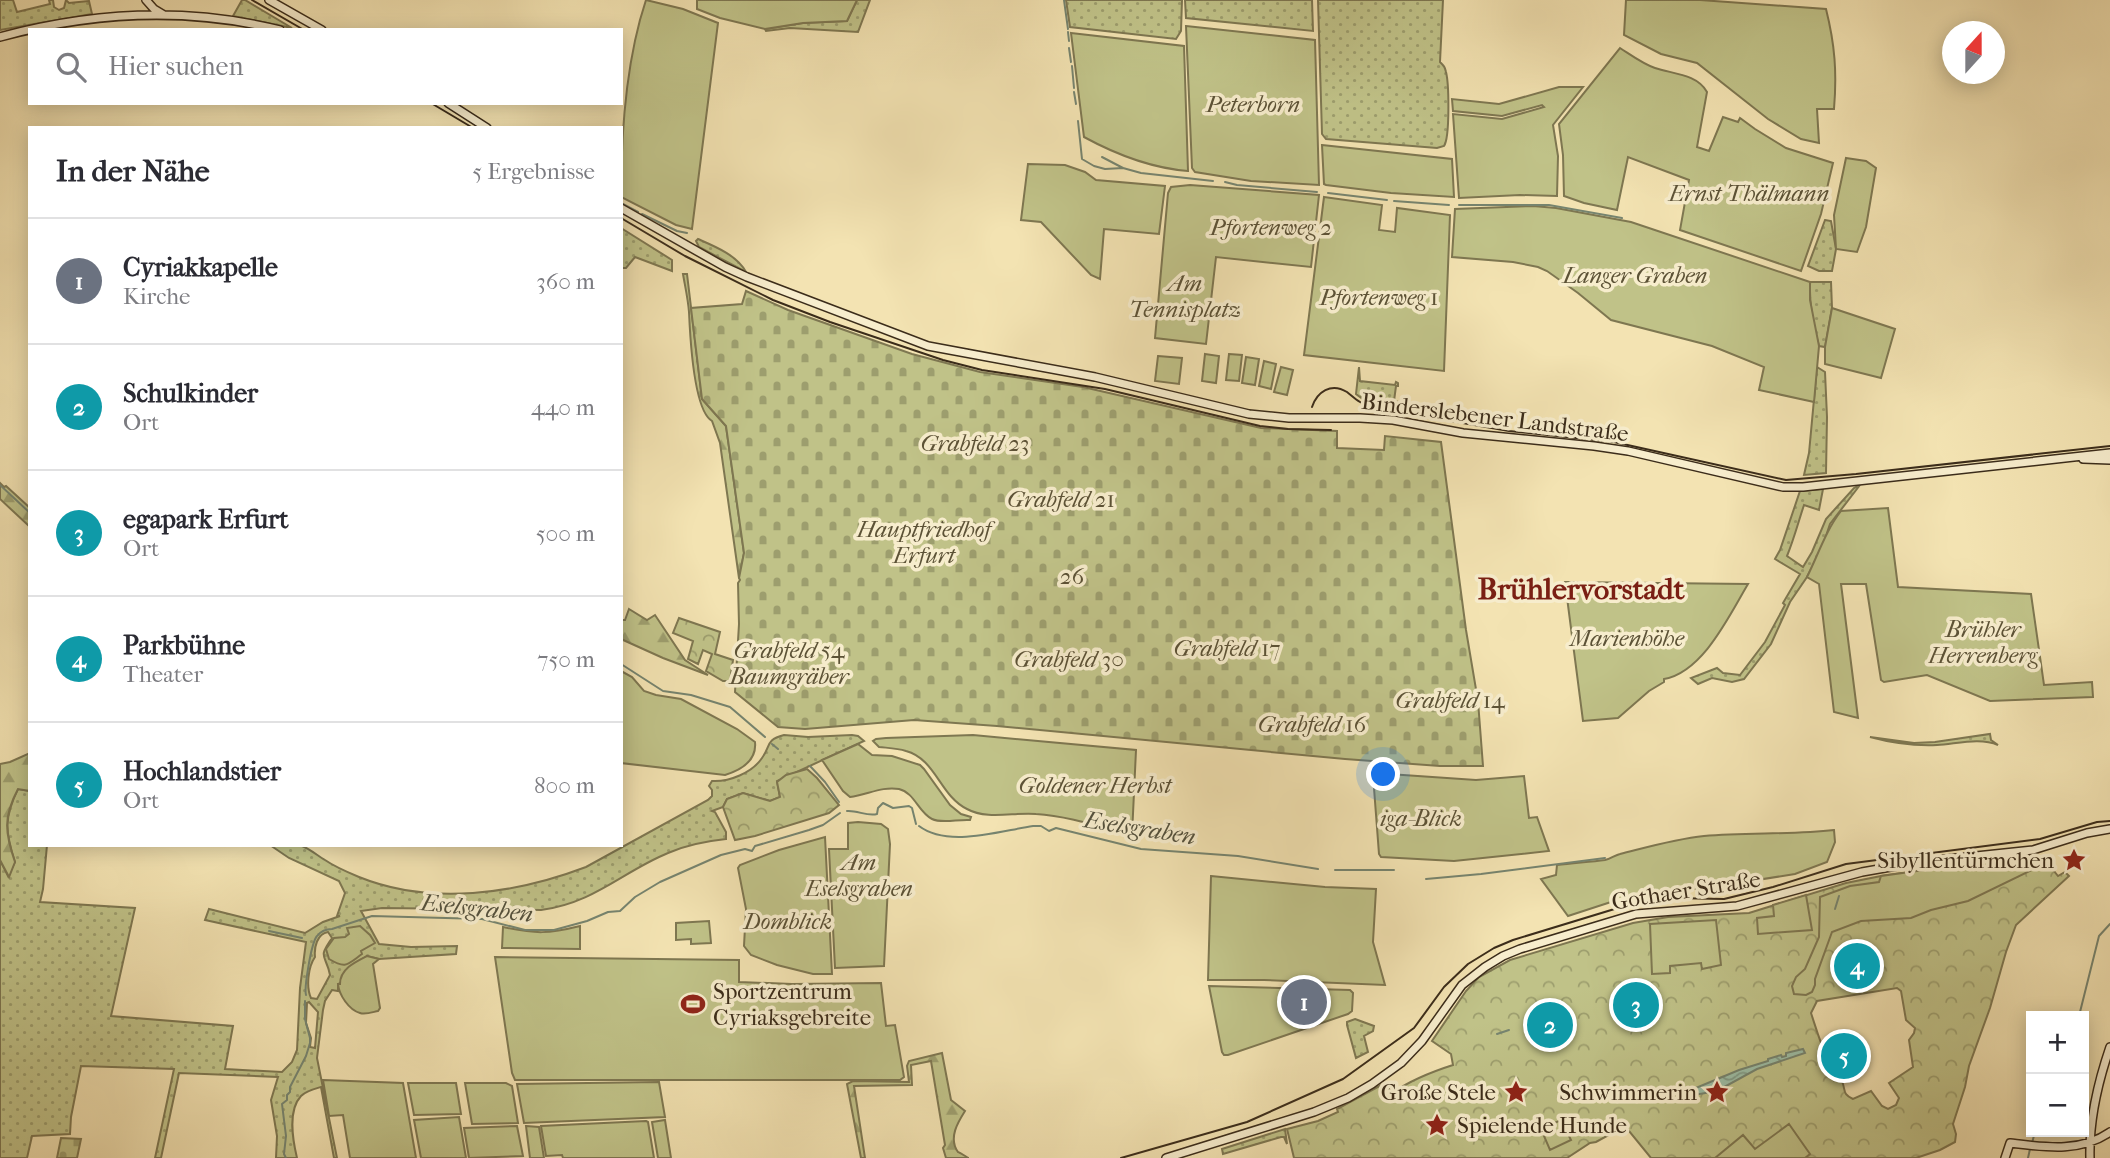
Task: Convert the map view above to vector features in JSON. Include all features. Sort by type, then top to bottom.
[{"type":"main road","points":[[145,0],[165,15]]},
{"type":"main road","points":[[143,15],[145,0]]},
{"type":"main road","points":[[269,0],[318,28]]},
{"type":"main road","points":[[40,28],[71,21],[165,15],[220,19],[269,28]]},
{"type":"main road","points":[[0,37],[28,31]]},
{"type":"main road","points":[[451,105],[484,126]]},
{"type":"main road","name":"Binderslebener Landstraße","points":[[623,209],[747,277],[928,346],[1095,377],[1264,417],[1393,420],[1463,433],[1594,446],[1773,485],[1803,487],[2110,453]]},
{"type":"main road","name":"Binderslebener Landstraße","points":[[2061,458],[2110,460]]},
{"type":"main road","name":"Gothaer Straße","points":[[1167,1158],[1314,1112],[1363,1090],[1401,1063],[1422,1041],[1462,985],[1485,967],[1520,949],[1636,914],[1737,906],[1853,874],[1919,862],[2041,848],[2087,833],[2110,829]]},
{"type":"main road","points":[[2090,1158],[2101,1079],[2110,1047]]},
{"type":"main road","points":[[2005,1158],[2010,1143],[2037,1147],[2071,1147],[2090,1143],[2110,1132]]},
{"type":"green space","points":[[0,0],[13,0],[17,12],[50,4],[49,0],[53,0],[54,7],[59,10],[64,8],[66,0],[69,3],[89,1],[92,14],[0,30]]},
{"type":"green space","points":[[242,0],[245,0],[292,28],[233,16]]},
{"type":"green space","points":[[646,0],[683,9],[718,23],[692,229],[676,225],[623,198],[626,98],[639,23]]},
{"type":"green space","points":[[697,0],[857,0],[847,21],[803,23],[765,29],[720,18],[697,9]]},
{"type":"green space","points":[[857,0],[870,0],[858,32],[765,29],[803,23],[847,21]]},
{"type":"green space","points":[[1066,0],[1182,0],[1181,31],[1176,39],[1070,27]]},
{"type":"green space","points":[[1185,0],[1312,0],[1313,31],[1186,18]]},
{"type":"green space","points":[[1318,0],[1443,0],[1440,62],[1446,72],[1448,87],[1444,146],[1437,148],[1326,139],[1322,134]]},
{"type":"green space","name":"Ernst Thälmann","points":[[1626,0],[1700,0],[1826,9],[1833,47],[1835,96],[1834,109],[1817,109],[1819,143],[1801,139],[1768,119],[1697,63],[1661,54],[1624,35]]},
{"type":"green space","name":"Peterborn","points":[[1186,26],[1315,40],[1319,185],[1251,181],[1195,172],[1192,168]]},
{"type":"green space","name":"Peterborn","points":[[1071,33],[1184,46],[1188,171],[1134,160],[1084,137]]},
{"type":"green space","name":"Ernst Thälmann","points":[[1620,48],[1651,66],[1691,78],[1703,86],[1707,92],[1697,147],[1709,151],[1723,117],[1738,122],[1740,118],[1786,148],[1833,163],[1821,214],[1801,271],[1680,230],[1689,180],[1628,157],[1617,210],[1564,196],[1559,124]]},
{"type":"green space","points":[[1559,87],[1583,87],[1553,125],[1558,156],[1557,196],[1459,198],[1453,114],[1502,119],[1544,107],[1542,105],[1502,116],[1453,111],[1452,99],[1499,104]]},
{"type":"green space","points":[[1322,145],[1452,159],[1454,197],[1326,185]]},
{"type":"green space","points":[[1846,158],[1866,161],[1876,168],[1866,227],[1857,252],[1836,249],[1834,215]]},
{"type":"green space","points":[[1028,164],[1065,165],[1085,172],[1096,180],[1165,186],[1159,234],[1104,229],[1100,279],[1091,275],[1041,222],[1021,220]]},
{"type":"green space","name":"Pfortenweg 2","points":[[1190,185],[1319,195],[1311,267],[1216,257],[1206,344],[1155,338],[1168,193],[1171,187]]},
{"type":"green space","name":"Pfortenweg 1","points":[[1324,197],[1382,205],[1379,230],[1395,232],[1397,208],[1450,215],[1444,371],[1304,355]]},
{"type":"green space","name":"Langer Graben","points":[[1533,206],[1631,222],[1810,282],[1810,300],[1819,346],[1814,402],[1759,390],[1764,367],[1712,346],[1611,320],[1578,293],[1538,267],[1452,257],[1455,209]]},
{"type":"green space","points":[[1825,220],[1831,221],[1836,249],[1832,271],[1819,271],[1808,266]]},
{"type":"green space","points":[[623,229],[672,260],[672,271],[635,257],[623,268]]},
{"type":"green space","points":[[698,239],[731,256],[746,272],[699,247],[696,241]]},
{"type":"green space","points":[[683,274],[687,274],[702,399],[726,426],[744,553],[739,578],[720,443],[697,387]]},
{"type":"green space","points":[[1810,282],[1831,282],[1832,308],[1825,347],[1819,346],[1815,330]]},
{"type":"green space","name":"Hauptfriedhof Erfurt","points":[[746,291],[788,310],[912,354],[980,372],[1083,387],[1261,428],[1337,431],[1337,448],[1384,450],[1385,436],[1441,442],[1478,701],[1483,766],[1440,766],[1345,759],[914,720],[805,729],[778,727],[735,692],[739,624],[738,583],[744,553],[726,426],[702,399],[691,308],[742,304]]},
{"type":"green space","points":[[1832,308],[1895,329],[1881,378],[1825,364],[1825,347]]},
{"type":"green space","points":[[1205,354],[1219,356],[1216,383],[1202,381]]},
{"type":"green space","points":[[1229,354],[1242,355],[1239,381],[1226,380]]},
{"type":"green space","points":[[1158,356],[1182,358],[1179,384],[1155,381]]},
{"type":"green space","points":[[1246,357],[1259,359],[1255,385],[1242,383]]},
{"type":"green space","points":[[1264,361],[1276,364],[1271,389],[1259,386]]},
{"type":"green space","points":[[1281,367],[1293,370],[1287,395],[1274,392]]},
{"type":"green space","points":[[1359,367],[1360,381],[1395,385],[1398,383],[1394,401],[1399,402],[1398,409],[1368,403],[1356,394]]},
{"type":"green space","points":[[1817,367],[1825,372],[1826,473],[1804,475],[1809,453]]},
{"type":"green space","points":[[0,483],[28,506],[28,525],[0,499]]},
{"type":"green space","points":[[1860,485],[1830,524],[1822,548],[1790,602],[1771,644],[1744,679],[1732,682],[1712,678],[1698,684],[1691,678],[1717,668],[1723,673],[1740,675],[1765,642],[1785,605],[1783,603],[1800,574],[1775,559],[1800,491],[1823,489],[1819,510],[1804,505],[1787,556],[1803,567],[1826,519],[1854,488]]},
{"type":"green space","name":"Brühler Herrenberg","points":[[1888,508],[1898,587],[2031,594],[2044,685],[2092,682],[2093,697],[1990,701],[1927,675],[1884,682],[1881,680],[1866,584],[1841,584],[1858,718],[1834,712],[1819,584],[1807,577],[1841,511]]},
{"type":"green space","name":"Marienhöhe","points":[[1565,582],[1748,584],[1714,641],[1691,666],[1664,679],[1664,682],[1649,691],[1618,718],[1583,721]]},
{"type":"green space","points":[[629,609],[647,620],[655,615],[685,660],[708,675],[623,640]]},
{"type":"green space","points":[[679,618],[720,632],[715,654],[733,660],[730,681],[723,681],[706,671],[712,654],[703,650],[698,664],[688,659],[693,641],[673,633]]},
{"type":"green space","points":[[623,672],[632,677],[644,691],[681,699],[737,729],[755,742],[755,749],[747,764],[725,775],[623,763]]},
{"type":"green space","points":[[1990,734],[1991,740],[1998,745],[1976,741],[1937,745],[1911,744],[1870,737],[1914,743]]},
{"type":"green space","points":[[784,735],[852,735],[864,741],[777,781],[780,797],[770,801],[743,793],[727,799],[723,807],[712,811],[726,832],[726,839],[668,853],[577,901],[541,910],[382,908],[361,911],[379,944],[411,947],[457,946],[456,954],[379,959],[367,956],[351,966],[338,985],[338,991],[332,990],[325,1001],[317,1058],[337,1158],[334,1158],[321,1087],[303,1094],[294,1110],[292,1126],[297,1158],[276,1158],[277,1136],[271,1100],[278,1077],[179,1073],[161,1158],[155,1158],[174,1069],[81,1066],[70,1134],[32,1136],[27,1158],[0,1158],[0,860],[8,876],[15,862],[9,842],[8,816],[18,789],[28,791],[28,847],[47,847],[40,902],[135,908],[111,1016],[233,1026],[225,1069],[282,1072],[292,1062],[297,1050],[300,988],[306,942],[205,920],[209,909],[305,933],[340,916],[337,916],[345,893],[339,881],[289,858],[273,847],[304,847],[359,877],[415,891],[473,893],[531,884],[586,867],[708,800],[712,796],[709,786],[712,781],[733,778],[746,772],[758,763],[771,741]],"holes":[[[328,932],[332,938],[324,953],[330,975],[317,999],[311,998],[308,977],[316,945],[324,933]],[[307,1003],[318,1012],[315,1048],[310,1047],[311,1038],[306,1023]]]},
{"type":"green space","name":"Goldener Herbst","points":[[973,735],[1136,750],[1132,835],[1048,815],[992,815],[975,812],[950,796],[931,769],[916,755],[899,749],[879,747],[873,741],[886,738]]},
{"type":"green space","points":[[858,744],[872,755],[892,756],[920,765],[950,805],[961,814],[971,817],[970,820],[932,819],[909,794],[899,789],[850,797],[822,760]]},
{"type":"green space","points":[[28,754],[28,791],[18,789],[8,817],[9,842],[15,862],[9,877],[0,860],[0,764]]},
{"type":"green space","points":[[807,769],[839,805],[829,813],[735,840],[723,807],[727,799],[743,793],[770,801],[780,797],[777,782],[786,775]]},
{"type":"green space","name":"iga-Blick","points":[[1374,773],[1476,780],[1524,776],[1529,818],[1537,817],[1549,851],[1454,861],[1381,857]]},
{"type":"green space","name":"Am Eselsgraben","points":[[848,823],[881,824],[888,829],[890,844],[884,966],[835,968],[829,849],[848,849]]},
{"type":"green space","points":[[1834,830],[1835,842],[1827,862],[1795,874],[1713,887],[1649,893],[1568,916],[1541,879],[1556,875],[1557,865],[1605,860],[1683,839]]},
{"type":"green space","name":"Domblick","points":[[825,837],[832,974],[813,974],[751,955],[744,946],[746,909],[738,868],[779,850]]},
{"type":"green space","points":[[2032,855],[2039,860],[2051,858],[2053,863],[2050,866],[2058,876],[2065,872],[2069,876],[2016,925],[1969,1066],[1953,1124],[1955,1142],[1940,1150],[1916,1158],[1651,1158],[1625,1126],[1567,1158],[1294,1158],[1287,1129],[1318,1121],[1338,1112],[1337,1109],[1385,1083],[1392,1093],[1421,1077],[1453,1065],[1451,1054],[1432,1041],[1466,991],[1479,977],[1510,960],[1633,923],[1668,917],[1749,913],[1846,883]],"holes":[[[1897,988],[1901,991],[1906,1020],[1915,1028],[1909,1040],[1913,1067],[1889,1083],[1899,1098],[1896,1105],[1888,1109],[1882,1106],[1871,1091],[1853,1099],[1846,1094],[1841,1078],[1825,1052],[1811,1013],[1817,1001]]]},
{"type":"green space","points":[[2032,855],[2034,869],[1968,901],[1911,918],[1861,921],[1832,932],[1812,992],[1806,995],[1794,994],[1792,986],[1796,977],[1805,969],[1819,937],[1820,897],[1850,886],[1879,882],[1881,876]]},
{"type":"green space","points":[[1211,876],[1376,889],[1373,942],[1385,985],[1208,980]]},
{"type":"green space","points":[[1806,895],[1812,930],[1758,934],[1757,918],[1774,916],[1773,905]]},
{"type":"green space","points":[[1716,920],[1721,965],[1702,969],[1701,963],[1670,966],[1670,973],[1652,974],[1650,924]]},
{"type":"green space","points":[[709,921],[711,943],[691,944],[691,939],[676,940],[676,923]]},
{"type":"green space","points":[[360,926],[375,943],[346,964],[329,959],[326,949],[334,938],[345,937],[349,934],[347,928]]},
{"type":"green space","points":[[580,926],[580,949],[502,948],[503,927],[542,932]]},
{"type":"green space","points":[[367,956],[379,959],[373,964],[380,1008],[378,1011],[362,1014],[345,1002],[338,984],[349,967]]},
{"type":"green space","name":"Sportzentrum Cyriaksgebreite","points":[[495,957],[739,960],[739,982],[881,983],[886,1026],[895,1025],[904,1077],[900,1080],[515,1080]]},
{"type":"green space","points":[[1209,986],[1350,990],[1353,993],[1352,1011],[1224,1055]]},
{"type":"green space","points":[[1355,1019],[1374,1026],[1373,1031],[1364,1036],[1368,1052],[1356,1058],[1347,1025],[1347,1022]]},
{"type":"green space","points":[[942,1053],[951,1100],[965,1111],[955,1130],[955,1147],[969,1158],[946,1158],[931,1061],[911,1065],[912,1085],[854,1086],[865,1158],[861,1158],[847,1084],[853,1081],[909,1082],[909,1061]]},
{"type":"green space","points":[[323,1080],[403,1083],[416,1158],[350,1158],[343,1115],[329,1116]]},
{"type":"green space","points":[[659,1082],[665,1117],[524,1123],[517,1084]]},
{"type":"green space","points":[[408,1083],[456,1083],[461,1114],[414,1115]]},
{"type":"green space","points":[[465,1083],[506,1083],[512,1086],[518,1123],[472,1124]]},
{"type":"green space","points":[[459,1117],[466,1158],[421,1158],[414,1120]]},
{"type":"green space","points":[[665,1120],[671,1158],[658,1158],[652,1122]]},
{"type":"green space","points":[[1561,1120],[1571,1140],[1550,1150],[1541,1129]]},
{"type":"green space","points":[[646,1121],[654,1158],[546,1156],[541,1126]]},
{"type":"green space","points":[[1789,1124],[1810,1154],[1805,1158],[1715,1158],[1743,1135],[1755,1149]]},
{"type":"green space","points":[[517,1126],[523,1156],[469,1158],[464,1128]]},
{"type":"green space","points":[[526,1126],[539,1127],[544,1158],[530,1158]]},
{"type":"green space","points":[[1285,1129],[1287,1144],[1284,1137],[1281,1137],[1223,1154],[1222,1149]]},
{"type":"green space","points":[[61,1138],[81,1139],[77,1158],[57,1158]]},
{"type":"water","points":[[1803,1049],[1805,1053],[1757,1069],[1717,1091],[1694,1095],[1691,1090],[1768,1059]]},
{"type":"waterway","points":[[1064,0],[1068,29]]},
{"type":"waterway","points":[[1068,32],[1069,41]]},
{"type":"waterway","points":[[1069,48],[1071,62]]},
{"type":"waterway","points":[[1072,66],[1074,88]]},
{"type":"waterway","points":[[1074,92],[1076,104]]},
{"type":"waterway","points":[[1078,121],[1082,159],[1094,166],[1213,181]]},
{"type":"waterway","points":[[1102,157],[1123,168]]},
{"type":"waterway","points":[[1225,182],[1317,192]]},
{"type":"waterway","points":[[1328,193],[1387,200]]},
{"type":"waterway","points":[[1394,201],[1449,205]]},
{"type":"waterway","points":[[623,204],[638,212]]},
{"type":"waterway","points":[[1459,205],[1549,205],[1622,218]]},
{"type":"waterway","points":[[642,214],[687,233]]},
{"type":"waterway","points":[[0,485],[28,511]]},
{"type":"waterway","points":[[623,665],[663,691],[691,695],[730,707],[765,737]]},
{"type":"waterway","points":[[772,744],[778,749]]},
{"type":"waterway","points":[[810,766],[839,802]]},
{"type":"waterway","name":"Eselsgraben","points":[[847,811],[874,815],[883,803],[893,808],[909,806],[916,824]]},
{"type":"waterway","name":"Eselsgraben","points":[[306,995],[312,947],[317,936],[326,930],[372,916],[482,919],[525,930],[554,930],[608,912],[620,911],[635,897],[660,882],[721,855],[745,849],[752,851],[755,846],[823,825],[840,813]]},
{"type":"waterway","name":"Eselsgraben","points":[[919,826],[931,833],[959,837],[1041,826],[1049,831],[1056,828],[1141,849],[1238,856],[1318,869]]},
{"type":"waterway","name":"Eselsgraben","points":[[1426,879],[1605,858]]},
{"type":"waterway","name":"Eselsgraben","points":[[1335,870],[1394,870]]},
{"type":"waterway","points":[[1835,909],[1839,896]]},
{"type":"waterway","points":[[2080,1011],[2099,936],[2110,924]]},
{"type":"waterway","points":[[269,931],[302,938]]},
{"type":"waterway","name":"Eselsgraben","points":[[286,1158],[282,1104],[287,1100],[310,1043],[305,1019],[305,1001]]},
{"type":"waterway","points":[[1497,1034],[1509,1030]]},
{"type":"waterway","points":[[2032,1143],[2034,1137]]},
{"type":"waterway","points":[[2028,1158],[2030,1149]]},
{"type":"tram line","points":[[252,0],[301,28]]},
{"type":"tram line","points":[[434,105],[470,126]]},
{"type":"tram line","points":[[623,219],[685,256],[773,300],[943,360],[982,370],[1105,389],[1260,426],[1331,430]]},
{"type":"tram line","points":[[1312,407],[1321,393],[1335,388],[1376,408],[1509,431],[1614,442],[1786,480],[2110,446]]},
{"type":"tram line","points":[[1121,1158],[1247,1122],[1343,1079],[1414,1028],[1444,987],[1468,964],[1513,940],[1644,900],[1724,899],[1846,864],[2040,839],[2097,822],[2110,821]]},
{"type":"place","name":"Sibyllentürmchen","points":[[2074,860]]},
{"type":"place","name":"Parkbühne","points":[[1857,966]]},
{"type":"place","name":"Cyriakkapelle","points":[[1304,1002]]},
{"type":"place","name":"Sportzentrum Cyriaksgebreite","points":[[693,1004]]},
{"type":"place","name":"egapark Erfurt","points":[[1636,1005]]},
{"type":"place","name":"Schulkinder","points":[[1550,1025]]},
{"type":"place","name":"Hochlandstier","points":[[1844,1056]]},
{"type":"place","name":"Große Stele","points":[[1516,1092]]},
{"type":"place","name":"Schwimmerin","points":[[1717,1092]]},
{"type":"place","name":"Spielende Hunde","points":[[1437,1125]]},
{"type":"district","name":"Brühlervorstadt","points":[[1581,589]]},
{"type":"park label","name":"Am Tennisplatz","points":[[1185,296]]},
{"type":"park label","name":"Grabfeld 23","points":[[975,443]]},
{"type":"park label","name":"Grabfeld 21","points":[[1061,499]]},
{"type":"park label","name":"26","points":[[1072,576]]},
{"type":"park label","name":"Grabfeld 17","points":[[1227,648]]},
{"type":"park label","name":"Grabfeld 30","points":[[1069,659]]},
{"type":"park label","name":"Grabfeld 54 Baumgräber","points":[[789,663]]},
{"type":"park label","name":"Grabfeld 14","points":[[1450,700]]},
{"type":"park label","name":"Grabfeld 16","points":[[1312,724]]}]
